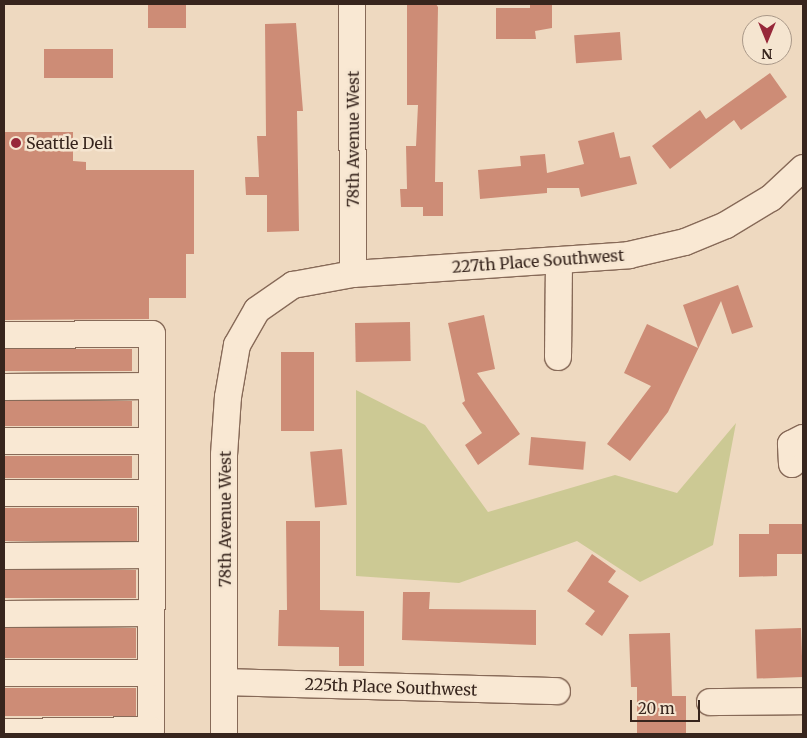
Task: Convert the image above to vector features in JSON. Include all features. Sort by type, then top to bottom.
[{"type":"street","name":"78th Avenue West","points":[[352,4],[353,274]]},
{"type":"street","name":"227th Place Southwest","points":[[257,310],[293,285],[353,274],[629,255],[685,242],[726,225],[771,198],[803,168]]},
{"type":"street","points":[[558,357],[559,261]]},
{"type":"street","name":"78th Avenue West","points":[[224,734],[226,682],[224,455],[228,397],[237,345],[257,310]]},
{"type":"street","points":[[4,335],[152,334],[151,732],[4,732]]},
{"type":"street","points":[[4,387],[152,386]]},
{"type":"street","points":[[792,464],[791,444],[803,438]]},
{"type":"street","points":[[4,441],[151,441]]},
{"type":"street","points":[[4,493],[151,492]]},
{"type":"street","points":[[4,556],[151,555]]},
{"type":"street","points":[[4,614],[151,613]]},
{"type":"street","points":[[4,673],[151,673]]},
{"type":"street","name":"225th Place Southwest","points":[[226,682],[557,691]]},
{"type":"street","points":[[710,702],[803,701]]},
{"type":"shaded area","points":[[356,390],[425,425],[488,512],[615,475],[677,493],[736,423],[713,545],[640,582],[577,541],[459,583],[356,576]]},
{"type":"building","points":[[148,4],[186,4],[186,28],[148,28]]},
{"type":"building","points":[[407,4],[436,4],[438,7],[435,182],[443,182],[443,216],[423,216],[423,207],[401,207],[400,189],[407,189],[406,146],[416,146],[418,105],[407,105]]},
{"type":"building","points":[[530,4],[552,4],[552,28],[535,31],[536,39],[496,39],[496,8],[530,8]]},
{"type":"building","points":[[296,23],[303,111],[297,111],[299,231],[267,232],[267,195],[246,195],[245,177],[259,177],[257,136],[266,136],[265,24]]},
{"type":"building","points":[[620,32],[622,60],[576,63],[574,35]]},
{"type":"building","points":[[44,49],[113,49],[113,78],[44,78]]},
{"type":"building","points":[[770,73],[787,97],[741,130],[734,120],[670,169],[652,146],[700,110],[706,119]]},
{"type":"building","points":[[4,132],[73,132],[73,161],[86,162],[86,170],[194,170],[194,254],[186,254],[186,298],[149,298],[149,319],[4,320]]},
{"type":"building","points":[[614,132],[620,158],[630,156],[637,184],[581,197],[579,188],[547,188],[547,193],[480,199],[478,170],[521,166],[520,156],[545,154],[547,173],[584,164],[578,141]]},
{"type":"building","points":[[738,285],[753,327],[732,334],[721,301],[668,412],[630,461],[607,444],[651,386],[624,373],[647,324],[698,348],[683,305]]},
{"type":"building","points":[[484,315],[495,369],[477,373],[520,434],[478,465],[465,445],[482,433],[462,403],[465,401],[448,323]]},
{"type":"building","points":[[410,322],[411,361],[356,362],[355,323]]},
{"type":"building","points":[[4,349],[132,349],[132,371],[4,371]]},
{"type":"building","points":[[281,352],[314,352],[314,431],[281,431]]},
{"type":"building","points":[[4,401],[132,401],[132,426],[4,426]]},
{"type":"building","points":[[531,437],[586,442],[583,470],[529,465]]},
{"type":"building","points":[[342,449],[347,505],[315,508],[310,452]]},
{"type":"building","points":[[4,456],[132,456],[132,478],[4,478]]},
{"type":"building","points":[[4,508],[137,508],[137,541],[4,541]]},
{"type":"building","points":[[286,521],[320,521],[320,610],[364,611],[364,666],[339,666],[339,647],[278,646],[279,610],[287,610]]},
{"type":"building","points":[[769,524],[803,524],[803,554],[777,554],[777,576],[739,577],[739,534],[769,534]]},
{"type":"building","points":[[592,554],[616,571],[608,582],[629,596],[602,636],[585,624],[595,611],[567,591]]},
{"type":"building","points":[[4,570],[136,570],[136,598],[4,598]]},
{"type":"building","points":[[403,592],[430,592],[429,609],[536,610],[536,645],[402,640]]},
{"type":"building","points":[[4,628],[136,628],[136,658],[4,658]]},
{"type":"building","points":[[801,628],[803,677],[757,679],[755,630]]},
{"type":"building","points":[[670,633],[672,696],[686,696],[686,734],[637,734],[637,687],[631,687],[629,634]]},
{"type":"building","points":[[4,688],[136,688],[136,716],[4,716]]},
{"type":"place","name":"Seattle Deli","points":[[16,143]]}]
